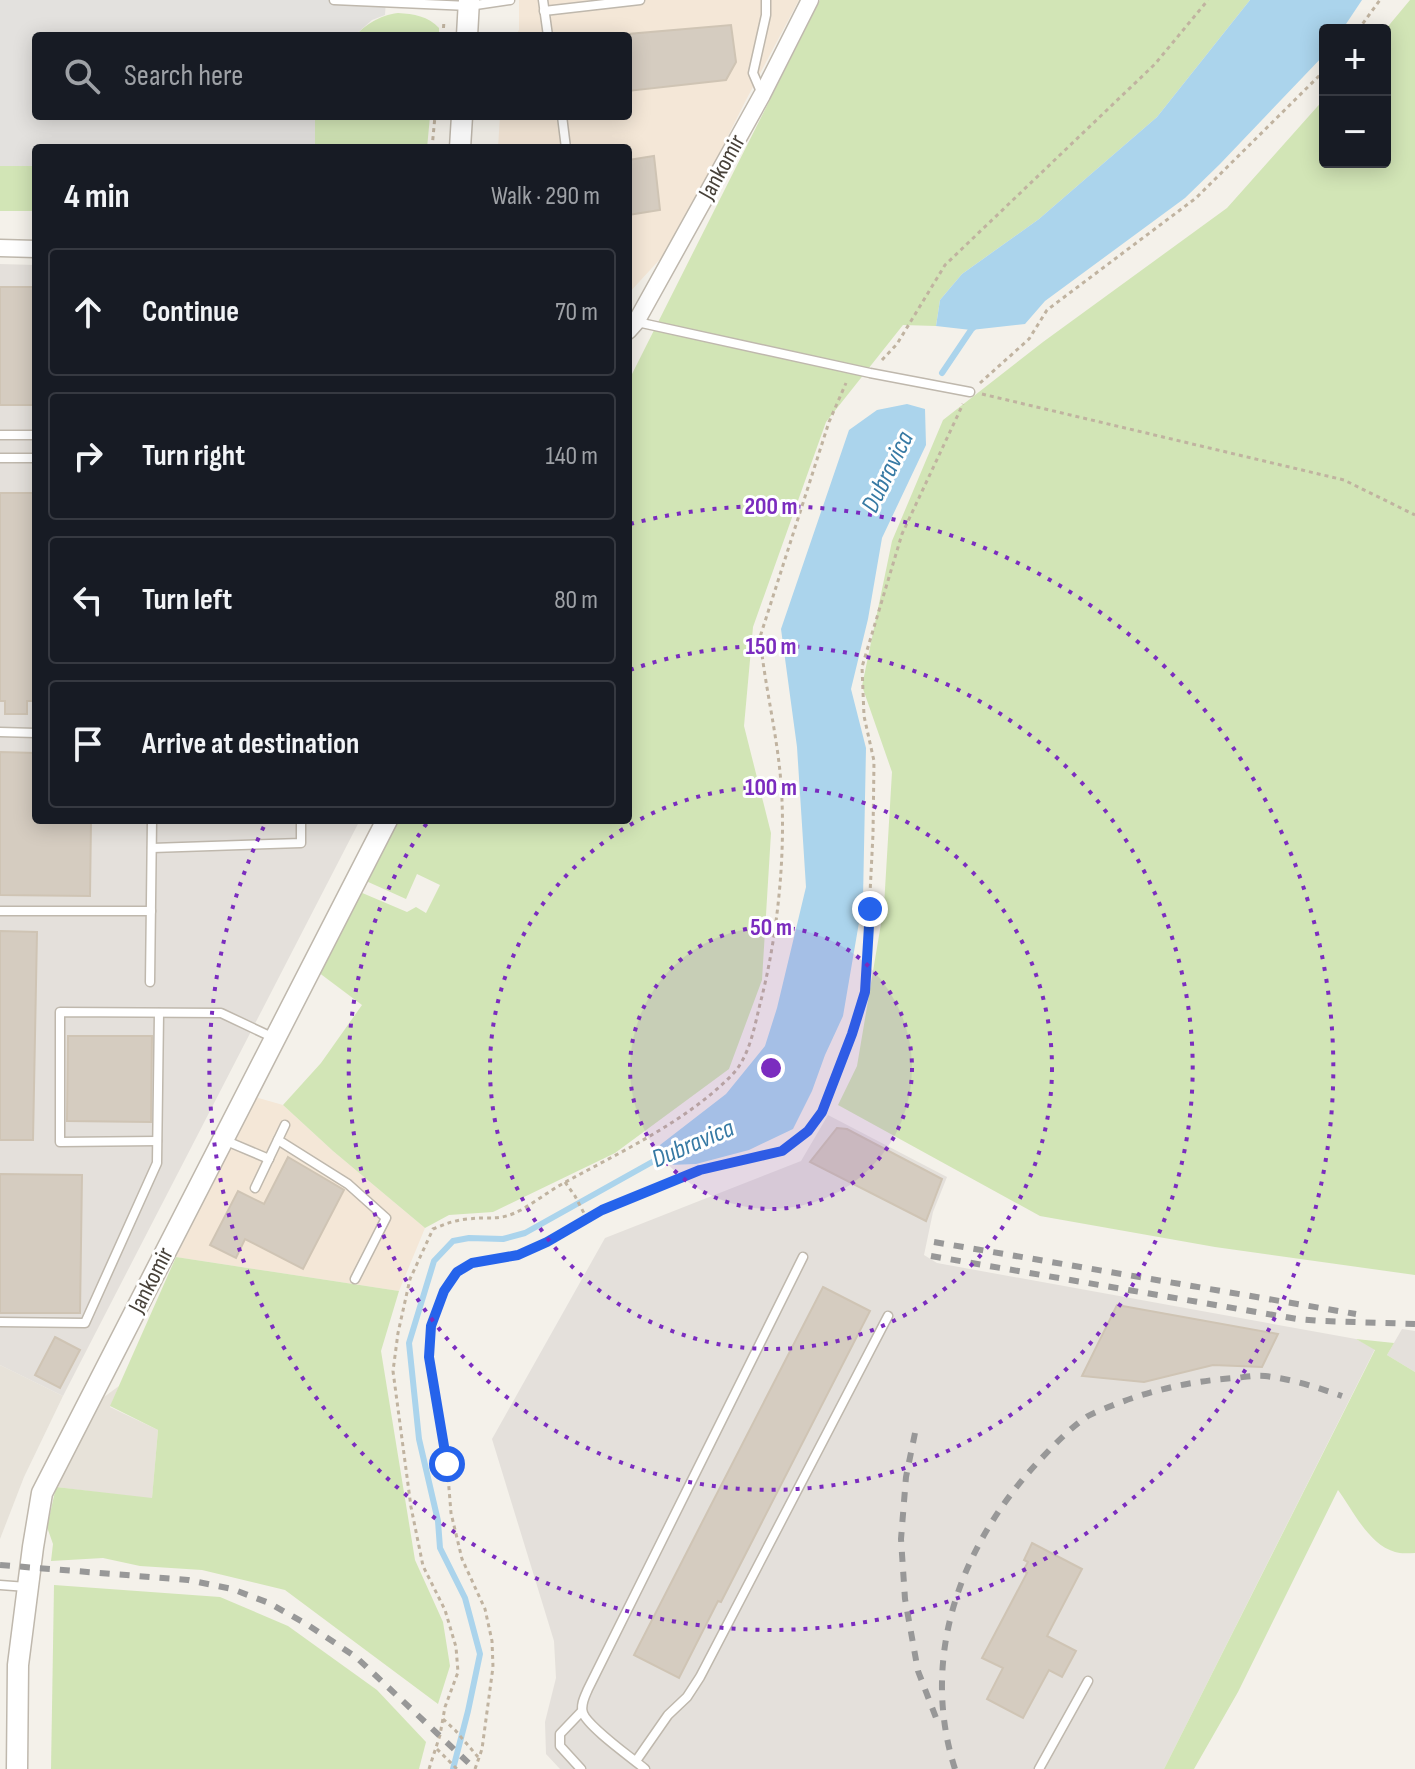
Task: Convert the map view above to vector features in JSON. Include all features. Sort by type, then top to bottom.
[{"type":"street","name":"Jankomir","points":[[632,326],[762,95],[810,0]]},
{"type":"street","points":[[467,32],[469,3]]},
{"type":"street","points":[[460,144],[462,120]]},
{"type":"street","points":[[0,248],[32,249]]},
{"type":"street","name":"Jankomir","points":[[17,1769],[18,1665],[42,1493],[385,824]]},
{"type":"lane","points":[[334,0],[469,3],[510,0]]},
{"type":"lane","points":[[543,0],[547,32]]},
{"type":"lane","points":[[544,11],[640,0]]},
{"type":"lane","points":[[762,95],[753,73],[766,15],[766,0]]},
{"type":"lane","points":[[562,120],[566,144]]},
{"type":"lane","points":[[632,326],[970,392]]},
{"type":"lane","points":[[0,435],[32,435]]},
{"type":"lane","points":[[0,458],[32,458]]},
{"type":"lane","points":[[0,732],[32,733]]},
{"type":"lane","points":[[150,982],[152,824]]},
{"type":"lane","points":[[152,848],[301,843],[301,824]]},
{"type":"lane","points":[[0,911],[151,911]]},
{"type":"lane","points":[[157,1141],[60,1142],[60,1012],[221,1013],[275,1038]]},
{"type":"lane","points":[[0,1322],[85,1323],[157,1163],[159,1013]]},
{"type":"lane","points":[[255,1188],[285,1125]]},
{"type":"lane","points":[[223,1139],[269,1159]]},
{"type":"lane","points":[[278,1140],[348,1184],[386,1218],[355,1279]]},
{"type":"lane","points":[[645,1769],[588,1722],[582,1711],[583,1701],[803,1257]]},
{"type":"lane","points":[[636,1761],[668,1715],[687,1697],[700,1677],[888,1316]]},
{"type":"lane","points":[[0,1585],[27,1587]]},
{"type":"lane","points":[[1039,1769],[1088,1681]]},
{"type":"lane","points":[[581,1769],[560,1746],[560,1734],[582,1711]]},
{"type":"path","points":[[870,373],[897,344],[945,265],[1155,64],[1208,0]]},
{"type":"path","points":[[1362,24],[1380,0]]},
{"type":"path","points":[[475,1769],[482,1749],[493,1667],[492,1641],[485,1609],[462,1559],[451,1513],[445,1452],[429,1357],[431,1326],[444,1291],[457,1272],[472,1263],[518,1255],[602,1210],[700,1170],[782,1151],[808,1131],[822,1112],[865,992],[874,761],[864,716],[862,667],[902,534],[959,410],[970,392],[1029,339],[1047,310],[1196,198],[1319,76]]},
{"type":"path","points":[[432,144],[435,120]]},
{"type":"path","points":[[429,1769],[445,1707],[458,1672],[456,1647],[445,1610],[423,1566],[411,1507],[393,1371],[410,1279],[433,1229],[449,1222],[500,1219],[628,1149],[690,1110],[733,1074],[749,1046],[768,973],[777,915],[783,828],[779,765],[760,637],[829,422],[853,369]]},
{"type":"path","points":[[970,392],[1344,480],[1415,515]]},
{"type":"path","points":[[565,1182],[587,1219]]},
{"type":"path","points":[[443,1719],[479,1758]]},
{"type":"path","points":[[436,1749],[457,1769]]},
{"type":"shaded area","points":[[0,0],[386,0],[385,15],[372,20],[358,32],[32,32],[32,120],[315,120],[315,144],[32,144],[32,166],[0,166]]},
{"type":"shaded area","points":[[519,0],[799,0],[674,244],[632,290],[632,144],[498,144],[500,120],[632,120],[632,32],[518,32]]},
{"type":"shaded area","points":[[0,264],[32,265],[32,824],[358,824],[63,1396],[0,1365]]},
{"type":"shaded area","points":[[255,1097],[283,1105],[425,1228],[399,1291],[176,1257]]},
{"type":"shaded area","points":[[828,1115],[947,1177],[933,1212],[924,1255],[937,1263],[1356,1339],[1375,1349],[1164,1769],[560,1769],[546,1754],[545,1722],[556,1678],[554,1641],[492,1439],[605,1238],[801,1161]]},
{"type":"shaded area","points":[[1402,1329],[1415,1331],[1415,1372],[1387,1355]]},
{"type":"shaded area","points":[[0,1365],[63,1396],[24,1477],[0,1539]]},
{"type":"shaded area","points":[[119,1386],[110,1407],[158,1430],[152,1499],[56,1487],[59,1476],[104,1397]]},
{"type":"green space","points":[[820,0],[1250,0],[1157,117],[1039,219],[962,274],[940,300],[936,326],[903,325],[826,422],[753,627],[744,726],[771,833],[762,980],[729,1069],[615,1153],[493,1212],[449,1215],[425,1228],[283,1105],[321,1063],[362,1005],[318,972],[360,892],[407,912],[416,907],[426,913],[440,885],[417,874],[406,899],[366,881],[396,824],[632,824],[632,374]]},
{"type":"green space","points":[[1410,0],[1415,0],[1415,1275],[1215,1247],[1040,1216],[838,1105],[857,1066],[884,906],[892,772],[862,686],[892,541],[943,420],[1043,342],[1227,208],[1319,105],[1319,168],[1391,168],[1390,24]]},
{"type":"green space","points":[[398,13],[415,15],[430,21],[439,28],[439,32],[358,32],[385,16]]},
{"type":"green space","points":[[315,120],[430,120],[427,144],[315,144]]},
{"type":"green space","points":[[0,166],[32,166],[32,211],[0,211]]},
{"type":"green space","points":[[176,1257],[399,1291],[381,1351],[415,1560],[443,1622],[450,1666],[438,1704],[285,1590],[202,1570],[140,1566],[103,1558],[51,1561],[53,1544],[47,1527],[56,1487],[152,1498],[158,1430],[110,1406]]},
{"type":"green space","points":[[1356,1339],[1394,1343],[1387,1355],[1415,1372],[1415,1553],[1395,1552],[1377,1542],[1362,1526],[1338,1490],[1238,1692],[1194,1769],[1164,1769],[1375,1350]]},
{"type":"green space","points":[[54,1585],[220,1597],[288,1626],[377,1690],[426,1742],[419,1769],[51,1769]]},
{"type":"water","points":[[1250,0],[1362,0],[1346,24],[1319,24],[1319,60],[1185,198],[1045,301],[1025,324],[971,330],[936,326],[940,300],[962,274],[1039,219],[1157,117]]},
{"type":"water","points":[[907,404],[925,409],[926,445],[882,538],[868,619],[851,689],[866,748],[863,899],[843,1016],[793,1129],[749,1150],[696,1164],[669,1165],[660,1145],[726,1094],[765,1046],[777,1008],[806,887],[797,747],[781,629],[849,430],[877,410]]},
{"type":"building","points":[[731,25],[736,62],[726,80],[632,91],[632,34]]},
{"type":"building","points":[[654,156],[660,210],[632,214],[632,159]]},
{"type":"building","points":[[0,287],[32,287],[32,405],[0,405]]},
{"type":"building","points":[[0,493],[32,493],[32,701],[27,701],[27,714],[5,714],[5,701],[0,701]]},
{"type":"building","points":[[0,752],[32,753],[32,824],[91,824],[90,896],[0,895]]},
{"type":"building","points":[[0,931],[37,932],[33,1140],[0,1140]]},
{"type":"building","points":[[68,1036],[152,1036],[151,1122],[67,1121]]},
{"type":"building","points":[[837,1128],[847,1129],[942,1179],[926,1221],[810,1162]]},
{"type":"building","points":[[288,1157],[344,1190],[303,1269],[245,1239],[236,1258],[210,1245],[238,1191],[264,1204]]},
{"type":"building","points":[[0,1174],[82,1175],[80,1313],[0,1313]]},
{"type":"building","points":[[823,1287],[870,1311],[679,1678],[634,1655]]},
{"type":"building","points":[[1117,1305],[1278,1334],[1262,1367],[1213,1365],[1144,1382],[1082,1376]]},
{"type":"building","points":[[55,1337],[80,1350],[60,1388],[35,1375]]},
{"type":"building","points":[[1032,1543],[1082,1569],[1047,1636],[1076,1651],[1062,1677],[1049,1670],[1023,1718],[987,1699],[1003,1668],[982,1658],[1027,1573],[1023,1571],[1028,1562],[1024,1560]]},
{"type":"waterway","name":"Dubravica","points":[[942,373],[977,324]]},
{"type":"waterway","name":"Dubravica","points":[[453,1769],[480,1654],[465,1598],[440,1548],[438,1521],[419,1439],[409,1343],[434,1261],[453,1241],[503,1239],[525,1233],[670,1152]]},
{"type":"railway","points":[[934,1242],[1356,1314]]},
{"type":"railway","points":[[931,1256],[1297,1319],[1415,1324]]},
{"type":"railway","points":[[955,1769],[945,1727],[942,1685],[945,1644],[954,1604],[988,1528],[1012,1493],[1062,1437],[1088,1416],[1111,1406],[1141,1395],[1203,1381],[1265,1376],[1294,1381],[1342,1396]]},
{"type":"railway","points":[[915,1433],[906,1477],[901,1539],[905,1599],[918,1671],[938,1723]]},
{"type":"railway","points":[[0,1565],[188,1580],[232,1589],[269,1603],[356,1657],[475,1769]]},
{"type":"route","points":[[447,1464],[429,1357],[431,1326],[444,1291],[457,1272],[472,1263],[518,1255],[602,1210],[700,1170],[782,1151],[808,1131],[822,1112],[865,992],[870,909]]}]
